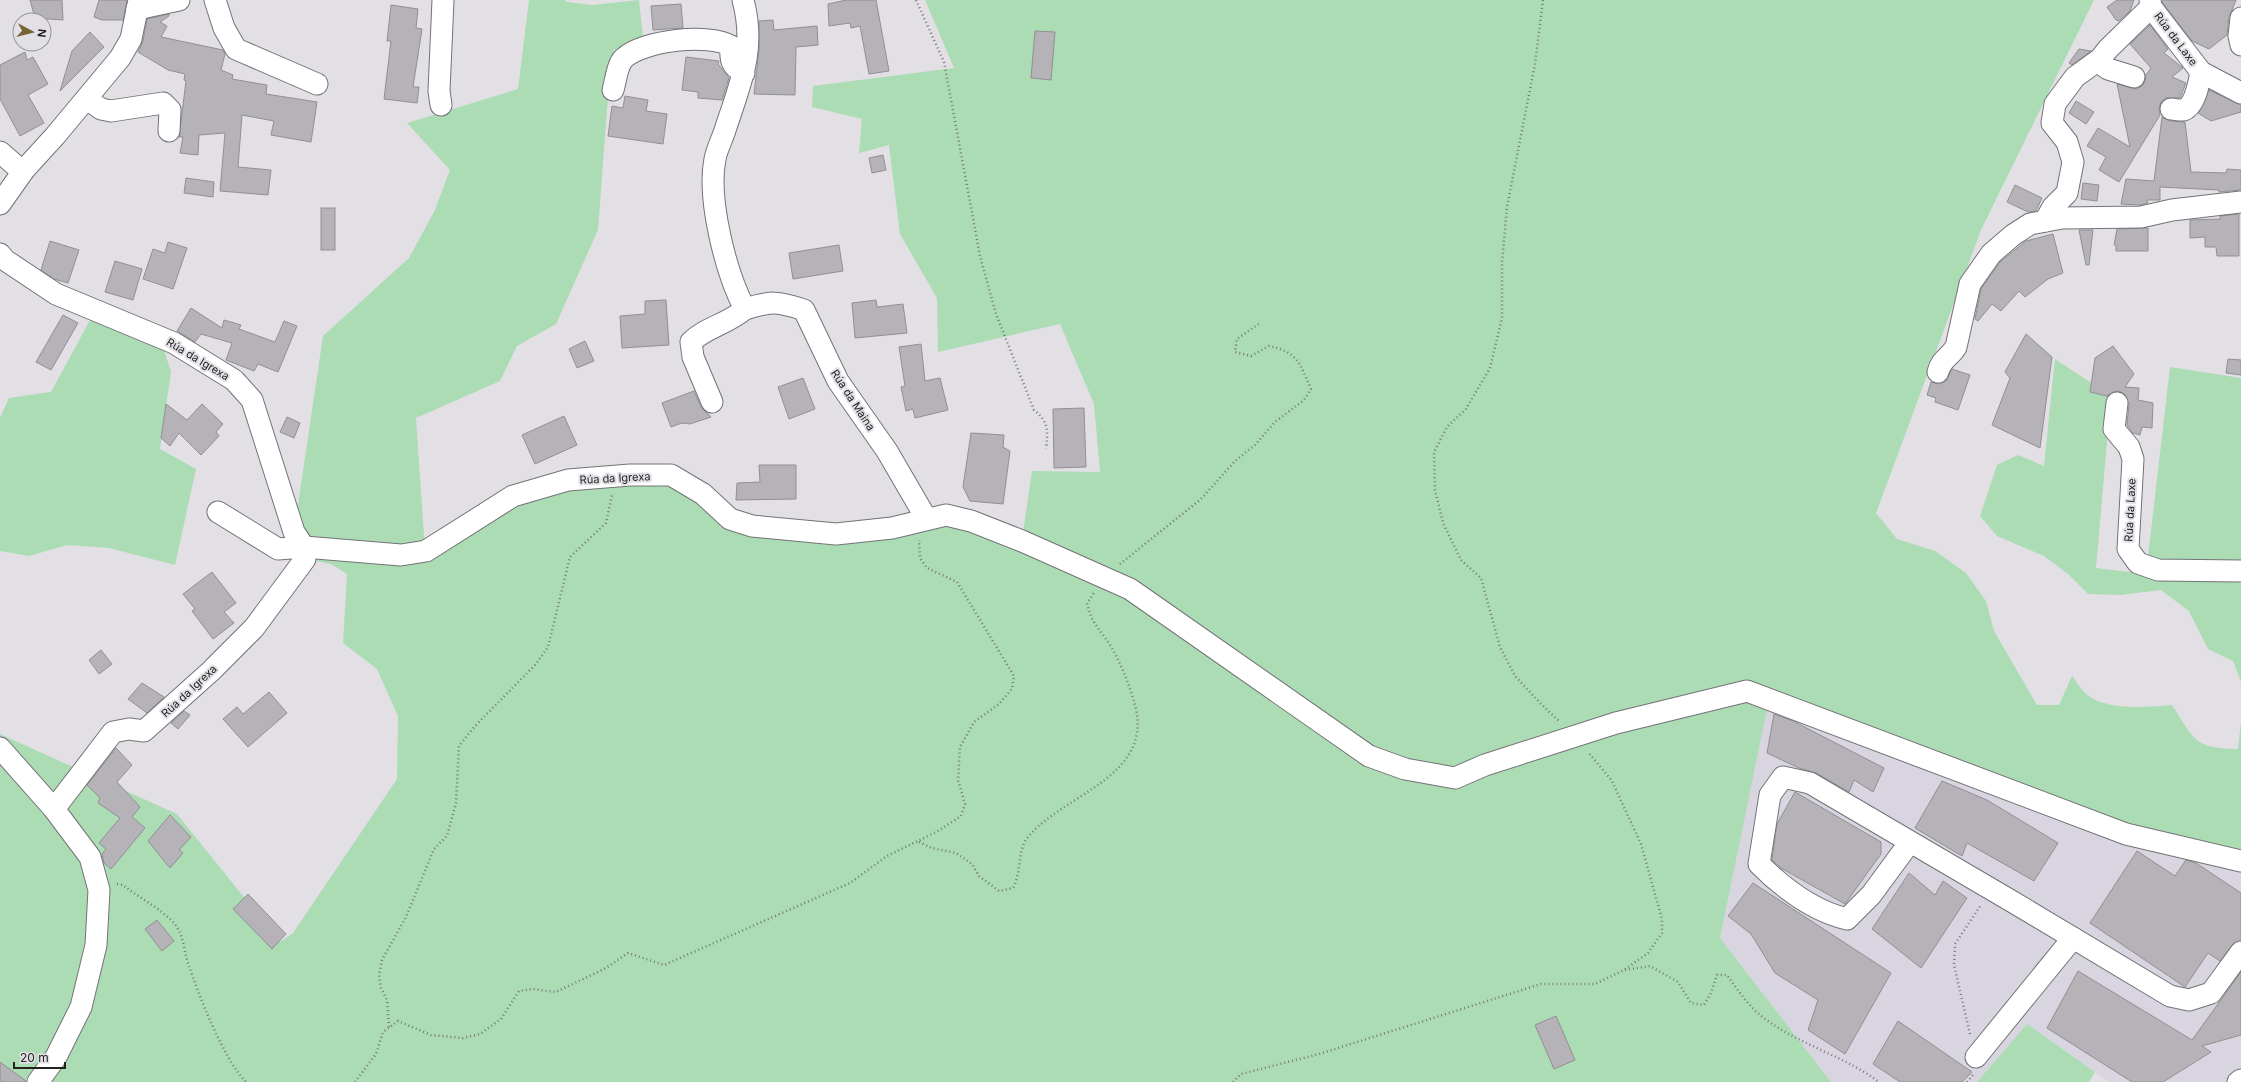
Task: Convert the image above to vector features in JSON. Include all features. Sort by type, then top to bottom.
[{"type":"street","points":[[0,204],[24,170],[120,58],[131,39],[138,4],[179,0]]},
{"type":"street","points":[[215,0],[224,28],[236,49],[317,84]]},
{"type":"street","points":[[441,105],[439,91],[443,0]]},
{"type":"street","points":[[743,0],[748,17],[749,48],[744,73],[715,159],[712,198],[734,290],[745,309]]},
{"type":"street","name":"Rúa da Laxe","points":[[2045,221],[2053,207],[2067,193],[2073,162],[2067,142],[2052,124],[2054,104],[2075,77],[2100,59],[2151,3],[2202,72],[2241,93]]},
{"type":"street","points":[[2241,18],[2239,36],[2241,45]]},
{"type":"street","points":[[613,90],[618,68],[624,58],[651,45],[665,42],[685,40],[723,41],[731,46],[730,60],[734,67],[744,73]]},
{"type":"street","points":[[2100,59],[2102,64],[2108,69],[2134,77]]},
{"type":"street","name":"Rúa da Laxe","points":[[2171,109],[2182,110],[2188,108],[2196,91],[2202,72]]},
{"type":"street","points":[[87,98],[101,109],[112,111],[163,103],[170,110],[169,131]]},
{"type":"street","points":[[0,152],[16,166],[24,170]]},
{"type":"street","points":[[1938,372],[1944,359],[1952,354],[1956,347],[1970,284],[1991,254],[2013,235],[2030,224],[2062,218],[2141,217],[2172,210],[2241,202]]},
{"type":"street","name":"Rúa da Igrexa","points":[[0,254],[5,260],[56,294],[174,343],[234,380],[252,400],[294,532],[304,547],[305,559],[254,628],[211,671],[144,731],[129,729],[113,732],[54,809]]},
{"type":"street","name":"Rúa da Maina","points":[[712,402],[693,357],[691,342],[707,331],[734,319],[745,309],[766,302],[789,305],[804,310],[838,381],[887,451],[926,518]]},
{"type":"street","name":"Rúa da Laxe","points":[[2117,403],[2114,429],[2129,447],[2133,459],[2128,549],[2131,554],[2138,563],[2158,570],[2241,571]]},
{"type":"street","name":"Rúa da Igrexa","points":[[218,512],[278,549],[304,547],[401,555],[426,551],[513,496],[568,480],[614,476],[671,475],[703,494],[730,519],[752,526],[836,534],[892,528],[926,518],[946,515],[971,521],[1022,540],[1130,589],[1369,756],[1405,769],[1455,778],[1485,765],[1616,723],[1747,692],[2126,834],[2241,861]]},
{"type":"street","points":[[0,748],[54,809],[90,857],[99,890],[96,945],[81,1008],[56,1056],[38,1082]]},
{"type":"street","points":[[1910,842],[1871,895],[1847,919],[1829,915],[1779,884],[1759,864],[1770,795],[1783,777],[1810,783],[2073,938],[2170,996],[2189,1000],[2210,993],[2241,952]]},
{"type":"street","points":[[1976,1057],[2073,938]]},
{"type":"path","points":[[916,0],[944,62],[980,256],[996,314],[1034,410],[1044,418],[1048,433],[1046,449]]},
{"type":"path","points":[[1233,1082],[1241,1074],[1319,1054],[1541,984],[1595,984],[1624,970],[1648,953],[1662,933],[1662,919],[1641,844],[1612,781],[1575,736],[1541,704],[1515,676],[1500,647],[1481,578],[1461,560],[1444,523],[1435,490],[1434,452],[1447,427],[1466,409],[1490,368],[1502,318],[1502,262],[1507,208],[1535,64],[1543,0]]},
{"type":"path","points":[[389,1027],[387,1000],[381,988],[379,975],[382,960],[406,917],[434,849],[447,836],[456,803],[459,746],[475,726],[536,664],[548,647],[570,557],[606,523],[612,502],[614,476]]},
{"type":"path","points":[[355,1082],[376,1054],[383,1032],[398,1021],[430,1035],[462,1038],[480,1034],[501,1019],[519,991],[533,989],[556,992],[606,968],[628,953],[664,965],[850,883],[887,856],[938,832],[961,816],[965,804],[958,780],[960,747],[974,722],[999,704],[1012,689],[1014,676],[957,582],[939,572],[927,568],[920,558],[918,542],[926,518]]},
{"type":"path","points":[[99,890],[112,883],[123,885],[172,921],[182,936],[188,962],[202,1001],[228,1056],[246,1082]]},
{"type":"path","points":[[1967,1082],[1977,1070],[1976,1057],[1964,1013],[1954,966],[1955,944],[1991,890]]},
{"type":"path","points":[[1624,970],[1650,966],[1678,982],[1691,1003],[1704,1005],[1712,993],[1717,976],[1727,975],[1739,993],[1760,1014],[1779,1028],[1850,1062],[1880,1082]]},
{"type":"shaded area","points":[[1769,700],[2241,864],[2241,1082],[2109,1082],[2027,1024],[1977,1082],[1831,1082],[1720,938]]},
{"type":"green space","points":[[529,0],[565,0],[567,2],[592,5],[639,0],[643,38],[614,50],[607,109],[598,230],[556,324],[517,346],[500,381],[416,418],[425,550],[513,496],[671,475],[730,519],[836,534],[946,515],[1022,540],[1032,471],[1100,472],[1094,404],[1060,324],[938,352],[937,298],[900,234],[889,145],[859,153],[862,119],[812,107],[813,86],[954,68],[925,0],[2094,0],[1981,230],[1876,513],[1897,539],[1935,551],[1966,573],[1986,601],[1994,631],[2037,705],[2059,705],[2072,676],[2083,691],[2092,698],[2102,702],[2125,707],[2172,705],[2191,734],[2203,744],[2212,747],[2238,749],[2241,721],[2241,861],[2126,834],[1769,700],[1720,938],[1831,1082],[0,1082],[0,734],[177,814],[280,942],[293,933],[397,779],[398,716],[377,669],[343,643],[347,574],[331,564],[305,559],[294,532],[323,336],[409,258],[434,212],[450,170],[407,123],[518,89]]},
{"type":"green space","points":[[95,311],[160,337],[171,372],[160,449],[196,469],[175,565],[109,548],[67,545],[29,556],[0,551],[0,418],[9,398],[51,392]]},
{"type":"green space","points":[[2055,359],[2111,396],[2096,568],[2146,574],[2170,367],[2241,378],[2241,682],[2233,661],[2208,649],[2189,611],[2161,590],[2120,595],[2088,594],[2068,574],[2044,556],[1997,536],[1980,516],[1997,465],[2018,455],[2044,466]]},
{"type":"green space","points":[[2027,1024],[2095,1072],[2089,1082],[1977,1082]]},
{"type":"building","points":[[30,0],[62,0],[63,20],[52,19],[52,12],[33,12]]},
{"type":"building","points":[[99,0],[127,0],[123,20],[102,20],[94,17]]},
{"type":"building","points":[[846,0],[876,0],[889,71],[869,74],[860,26],[851,28],[850,23],[829,26],[828,4]]},
{"type":"building","points":[[2117,0],[2134,0],[2130,11],[2119,21],[2116,20],[2107,7]]},
{"type":"building","points":[[2163,0],[2236,0],[2229,17],[2227,35],[2209,49],[2192,41],[2162,2]]},
{"type":"building","points":[[681,4],[683,28],[653,30],[651,6]]},
{"type":"building","points":[[391,5],[418,9],[416,28],[422,29],[413,87],[419,87],[417,103],[384,99],[391,41],[387,41]]},
{"type":"building","points":[[169,14],[169,16],[160,22],[167,26],[161,37],[223,50],[225,54],[221,70],[233,75],[232,79],[267,85],[266,94],[317,102],[311,142],[271,135],[274,121],[242,115],[238,167],[271,170],[268,195],[220,191],[225,133],[199,135],[198,155],[180,153],[183,137],[179,137],[186,81],[184,80],[185,74],[168,70],[138,52],[143,41],[147,19]]},
{"type":"building","points":[[773,20],[774,30],[817,26],[818,45],[796,47],[795,95],[754,94],[759,50],[759,21]]},
{"type":"building","points":[[2150,25],[2168,49],[2164,53],[2183,68],[2172,77],[2186,83],[2180,98],[2166,98],[2161,102],[2159,109],[2160,115],[2119,182],[2099,170],[2106,157],[2087,146],[2098,128],[2130,147],[2117,84],[2136,89],[2142,86],[2145,81],[2146,75],[2151,68],[2130,44]]},
{"type":"building","points":[[1035,31],[1055,32],[1051,80],[1031,78]]},
{"type":"building","points":[[90,32],[104,47],[60,91],[72,51]]},
{"type":"building","points":[[2079,49],[2091,51],[2072,65],[2069,63]]},
{"type":"building","points":[[25,52],[27,60],[33,57],[48,84],[28,95],[44,123],[20,136],[0,99],[0,65]]},
{"type":"building","points":[[686,57],[719,61],[718,64],[729,78],[722,100],[698,98],[698,92],[682,90]]},
{"type":"building","points":[[2209,90],[2241,105],[2241,112],[2211,121],[2198,113]]},
{"type":"building","points":[[625,96],[648,100],[646,111],[667,114],[663,144],[608,136],[612,106],[623,108]]},
{"type":"building","points":[[2076,101],[2094,112],[2086,124],[2069,113]]},
{"type":"building","points":[[2162,117],[2170,121],[2185,122],[2191,172],[2226,173],[2227,169],[2241,170],[2241,190],[2219,192],[2219,190],[2160,187],[2160,200],[2147,200],[2148,203],[2140,205],[2121,204],[2126,179],[2154,181]]},
{"type":"building","points":[[883,155],[886,170],[872,173],[869,158]]},
{"type":"building","points":[[186,178],[214,182],[213,197],[184,193]]},
{"type":"building","points":[[2083,183],[2099,185],[2097,201],[2081,199]]},
{"type":"building","points":[[2015,185],[2042,198],[2036,211],[2028,212],[2007,202]]},
{"type":"building","points":[[321,208],[335,208],[335,250],[321,250]]},
{"type":"building","points":[[2239,214],[2239,256],[2217,256],[2216,247],[2205,247],[2205,237],[2190,238],[2190,220],[2220,219],[2220,216]]},
{"type":"building","points":[[2148,228],[2148,251],[2116,251],[2116,245],[2114,245],[2117,229]]},
{"type":"building","points":[[2079,230],[2093,230],[2089,265],[2086,265]]},
{"type":"building","points":[[2053,234],[2063,273],[2048,279],[2025,297],[2019,291],[2001,311],[1992,304],[1978,321],[1975,319],[1981,289],[2000,262],[2026,241]]},
{"type":"building","points":[[50,241],[79,250],[68,283],[54,279],[41,270]]},
{"type":"building","points":[[168,242],[187,248],[173,289],[143,279],[153,249],[165,253]]},
{"type":"building","points":[[839,245],[843,271],[793,279],[789,253]]},
{"type":"building","points":[[115,261],[142,269],[133,300],[105,292]]},
{"type":"building","points":[[666,300],[669,345],[622,348],[620,316],[645,314],[645,301]]},
{"type":"building","points":[[876,300],[877,307],[903,304],[907,333],[855,338],[852,303]]},
{"type":"building","points":[[191,308],[222,328],[224,320],[241,325],[239,329],[275,342],[284,321],[297,326],[278,372],[258,364],[254,371],[226,360],[232,343],[201,334],[195,342],[177,331]]},
{"type":"building","points":[[63,315],[78,323],[51,370],[36,362]]},
{"type":"building","points":[[2026,334],[2052,357],[2040,448],[1992,425],[2010,378],[2005,372]]},
{"type":"building","points":[[585,341],[594,361],[577,368],[569,349]]},
{"type":"building","points":[[921,344],[925,381],[940,378],[948,410],[915,418],[913,409],[906,411],[901,387],[905,386],[899,347]]},
{"type":"building","points":[[2113,346],[2134,374],[2125,387],[2139,388],[2138,400],[2153,403],[2152,428],[2142,427],[2140,435],[2133,433],[2127,425],[2129,404],[2124,394],[2119,391],[2113,392],[2107,396],[2090,392],[2095,358]]},
{"type":"building","points":[[2228,359],[2241,360],[2241,375],[2226,373]]},
{"type":"building","points":[[1952,369],[1970,375],[1958,410],[1935,402],[1936,398],[1927,395],[1931,382],[1940,384],[1946,381]]},
{"type":"building","points":[[803,378],[815,409],[789,419],[778,387]]},
{"type":"building","points":[[694,391],[701,407],[711,417],[690,424],[682,423],[671,427],[662,403]]},
{"type":"building","points":[[166,404],[187,420],[202,404],[223,424],[216,432],[219,436],[201,455],[179,433],[170,446],[161,438]]},
{"type":"building","points":[[1084,408],[1086,467],[1054,468],[1053,409]]},
{"type":"building","points":[[564,416],[577,445],[535,464],[522,435]]},
{"type":"building","points":[[287,417],[300,423],[294,438],[280,432]]},
{"type":"building","points":[[971,433],[1004,435],[1003,447],[1010,451],[1003,504],[970,501],[963,487]]},
{"type":"building","points":[[759,465],[796,465],[796,499],[736,500],[737,483],[760,482]]},
{"type":"building","points":[[212,572],[236,603],[224,612],[234,623],[213,639],[192,611],[195,609],[183,594]]},
{"type":"building","points":[[101,650],[112,664],[99,674],[89,660]]},
{"type":"building","points":[[142,683],[164,697],[147,713],[128,699]]},
{"type":"building","points":[[269,692],[287,713],[248,747],[223,719],[237,707],[243,714]]},
{"type":"building","points":[[184,711],[190,715],[178,729],[171,723]]},
{"type":"building","points":[[1774,714],[1793,721],[1884,768],[1873,792],[1854,780],[1849,792],[1816,773],[1799,768],[1767,753]]},
{"type":"building","points":[[116,748],[132,765],[117,782],[140,807],[132,817],[145,828],[111,869],[104,863],[102,854],[106,849],[99,843],[120,818],[98,803],[100,798],[87,785]]},
{"type":"building","points":[[1942,781],[1987,800],[2058,843],[2034,881],[1967,843],[1962,856],[1915,828]]},
{"type":"building","points":[[1795,792],[1881,842],[1881,854],[1845,904],[1781,868],[1772,860],[1777,824]]},
{"type":"building","points":[[170,815],[191,837],[179,850],[183,853],[170,868],[148,841]]},
{"type":"building","points":[[2137,851],[2175,876],[2186,860],[2196,863],[2241,893],[2241,940],[2232,945],[2220,961],[2208,953],[2185,987],[2090,923]]},
{"type":"building","points":[[1909,873],[1935,895],[1943,881],[1967,898],[1921,968],[1872,929]]},
{"type":"building","points":[[1753,883],[1891,973],[1845,1054],[1808,1030],[1818,1000],[1775,973],[1751,934],[1728,916]]},
{"type":"building","points":[[248,894],[286,934],[272,949],[233,909]]},
{"type":"building","points":[[157,920],[174,941],[162,951],[145,929]]},
{"type":"building","points":[[2078,971],[2192,1040],[2241,972],[2241,1035],[2202,1046],[2211,1052],[2163,1082],[2132,1082],[2047,1028]]},
{"type":"building","points":[[1556,1016],[1575,1060],[1554,1069],[1535,1025]]},
{"type":"building","points":[[1898,1021],[1972,1072],[1962,1082],[1900,1082],[1873,1064]]},
{"type":"building","points":[[0,1062],[26,1081],[26,1082],[0,1082]]}]
